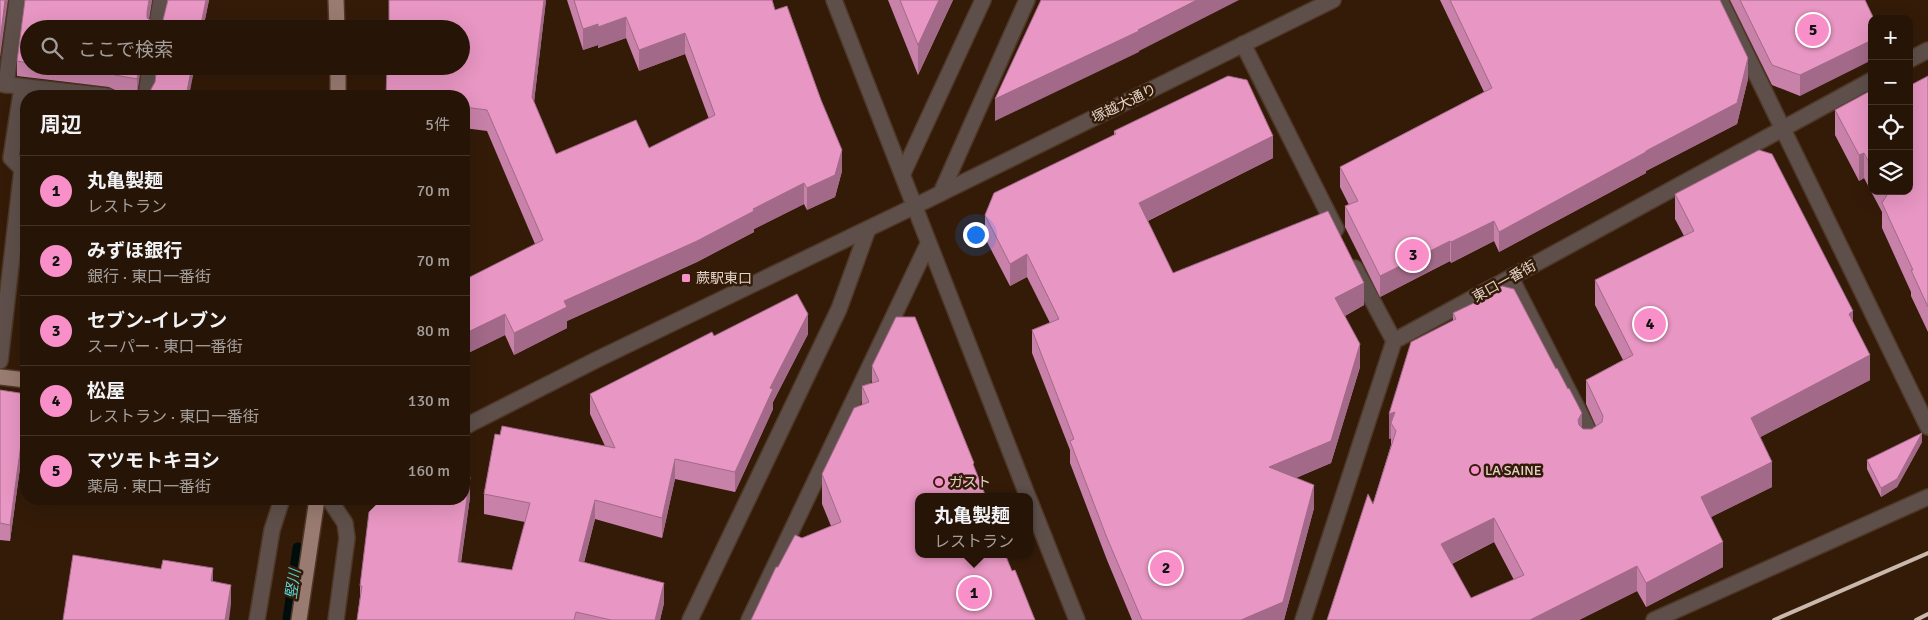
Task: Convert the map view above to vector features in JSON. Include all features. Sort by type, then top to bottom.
[{"type":"main road","points":[[336,0],[337,20]]},
{"type":"main road","points":[[338,75],[338,90]]},
{"type":"main road","points":[[0,377],[20,379]]},
{"type":"main road","points":[[299,620],[316,505]]},
{"type":"street","points":[[17,0],[3,84],[51,90]]},
{"type":"street","points":[[158,20],[161,0]]},
{"type":"street","points":[[834,0],[1026,493]]},
{"type":"street","points":[[902,173],[983,0]]},
{"type":"street","points":[[941,193],[1027,0]]},
{"type":"street","name":"塚越大通り","points":[[470,424],[598,359],[868,229],[1333,0]]},
{"type":"street","points":[[1720,0],[1928,427]]},
{"type":"street","points":[[1243,44],[1394,342],[1303,620]]},
{"type":"street","points":[[1913,58],[1928,50]]},
{"type":"street","points":[[147,90],[149,75]]},
{"type":"street","name":"東口一番街","points":[[1394,342],[1868,82]]},
{"type":"street","points":[[20,100],[11,158],[20,167]]},
{"type":"street","points":[[0,361],[20,186]]},
{"type":"street","points":[[690,620],[840,309],[868,229]]},
{"type":"street","points":[[750,620],[928,244]]},
{"type":"street","points":[[1511,278],[1594,441],[1587,445]]},
{"type":"street","points":[[1654,620],[1928,497]]},
{"type":"street","points":[[257,620],[272,530],[280,505]]},
{"type":"street","points":[[333,505],[345,523],[347,538],[336,620]]},
{"type":"street","points":[[1033,510],[1077,620]]},
{"type":"building","points":[[0,0],[5,0],[0,42]]},
{"type":"building","points":[[25,0],[149,0],[147,18],[150,20],[22,20]]},
{"type":"building","points":[[168,0],[206,0],[202,20],[163,20]]},
{"type":"building","points":[[389,0],[544,0],[532,97],[556,154],[636,120],[649,148],[715,115],[685,33],[639,50],[626,17],[598,27],[598,24],[583,29],[574,0],[772,0],[775,10],[787,6],[821,100],[842,150],[835,175],[807,188],[804,183],[697,241],[564,301],[567,307],[514,333],[505,314],[470,331],[470,277],[543,240],[487,110],[470,108],[470,90],[386,90],[387,75],[470,75],[470,20],[389,20]]},
{"type":"building","points":[[900,0],[939,0],[918,45]]},
{"type":"building","points":[[1041,0],[1197,0],[1139,31],[995,99]]},
{"type":"building","points":[[1450,0],[1720,0],[1748,58],[1737,103],[1499,232],[1494,221],[1380,276],[1345,206],[1358,201],[1340,167],[1492,88]]},
{"type":"building","points":[[1740,0],[1865,0],[1872,15],[1868,15],[1868,42],[1800,75],[1772,65]]},
{"type":"building","points":[[20,38],[20,62],[17,61]]},
{"type":"building","points":[[115,75],[138,75],[137,79]]},
{"type":"building","points":[[156,75],[190,75],[187,90],[151,90]]},
{"type":"building","points":[[1228,76],[1247,80],[1273,136],[1139,203],[1173,273],[1328,211],[1364,283],[1335,298],[1360,344],[1331,441],[1269,467],[1314,485],[1283,602],[1241,620],[1142,620],[1107,538],[1070,441],[1074,439],[1032,330],[1059,319],[1027,254],[1010,264],[985,215],[994,193],[1116,134],[1114,131]]},
{"type":"building","points":[[1928,76],[1928,307],[1882,203],[1887,195],[1913,195],[1913,84]]},
{"type":"building","points":[[1868,92],[1868,160],[1864,153],[1859,155],[1835,110]]},
{"type":"building","points":[[1759,150],[1772,154],[1853,311],[1849,314],[1870,355],[1751,418],[1772,462],[1701,497],[1723,542],[1646,583],[1637,566],[1530,620],[1327,620],[1368,494],[1373,504],[1396,431],[1391,423],[1395,412],[1389,414],[1411,342],[1456,319],[1453,313],[1478,301],[1478,299],[1502,286],[1514,289],[1556,369],[1569,388],[1582,413],[1578,420],[1579,425],[1583,429],[1592,429],[1602,422],[1603,416],[1586,380],[1633,355],[1595,280],[1694,231],[1675,194]],"holes":[[[1494,518],[1524,575],[1471,598],[1441,544]]]},
{"type":"building","points":[[797,294],[808,314],[770,388],[773,389],[735,472],[675,459],[662,518],[595,500],[579,561],[664,583],[655,620],[611,620],[576,612],[574,620],[357,620],[369,512],[376,505],[466,505],[458,562],[512,570],[530,503],[484,494],[495,434],[500,435],[502,426],[615,448],[590,394],[712,332],[714,336]]},
{"type":"building","points":[[896,317],[915,317],[984,493],[915,493],[915,558],[1007,558],[1012,571],[1015,570],[1035,620],[751,620],[776,567],[778,567],[795,535],[802,538],[841,522],[822,474],[854,408],[869,402],[862,386],[879,381],[872,366]]},
{"type":"building","points":[[0,390],[20,393],[20,451],[10,525],[0,523]]},
{"type":"building","points":[[1922,433],[1897,479],[1881,488],[1867,460]]},
{"type":"building","points":[[73,555],[161,569],[163,560],[213,568],[211,581],[231,585],[225,620],[63,620]]},
{"type":"waterway","name":"竪川","points":[[288,620],[298,548]]},
{"type":"railway","points":[[1774,620],[1928,553]]},
{"type":"railway","points":[[1916,620],[1928,614]]},
{"type":"place","name":"マツモトキヨシ","points":[[1813,30]]},
{"type":"place","name":"セブン-イレブン","points":[[1413,255]]},
{"type":"place","name":"蕨駅東口","points":[[686,278]]},
{"type":"place","name":"松屋","points":[[1650,324]]},
{"type":"place","name":"LA SAINE","points":[[1475,470]]},
{"type":"place","name":"ガスト","points":[[939,482]]},
{"type":"place","name":"みずほ銀行","points":[[1166,568]]},
{"type":"place","name":"丸亀製麺","points":[[974,593]]}]
